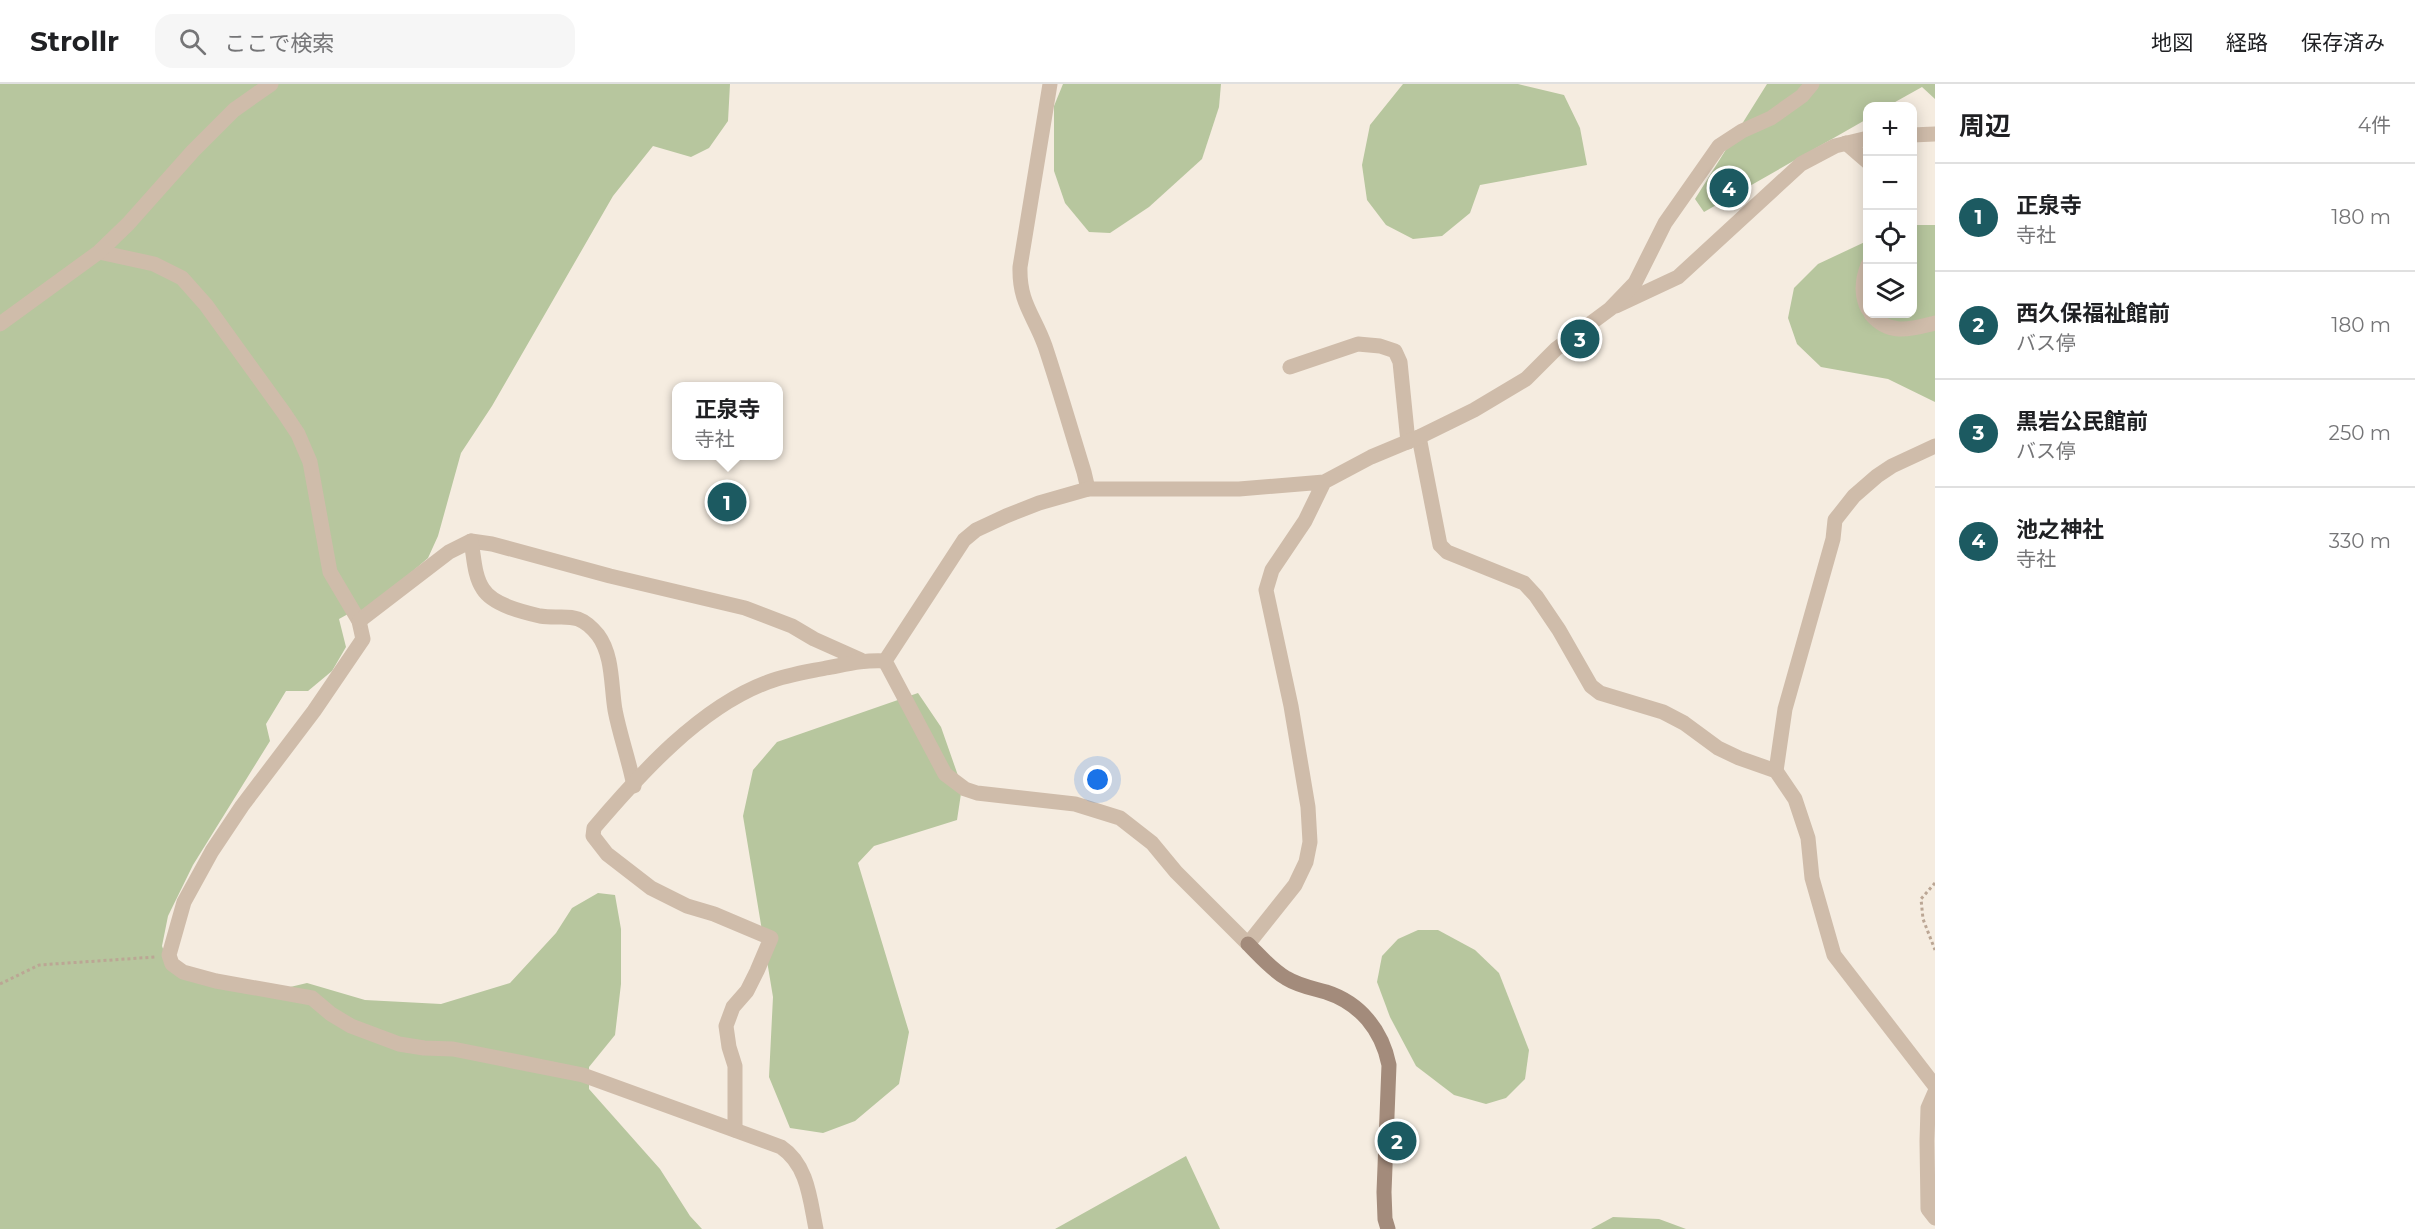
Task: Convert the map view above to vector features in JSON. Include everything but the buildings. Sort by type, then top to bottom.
[{"type":"street","points":[[0,324],[99,252],[234,110],[271,84]]},
{"type":"street","points":[[1050,84],[1020,267],[1020,285],[1026,307],[1044,343],[1088,489]]},
{"type":"street","points":[[885,661],[964,540],[976,530],[1006,516],[1039,503],[1088,489],[1239,489],[1324,482],[1371,457],[1413,440],[1473,410],[1526,379],[1556,349],[1610,309],[1635,283],[1665,223],[1719,146],[1742,131],[1772,118],[1802,96],[1812,84]]},
{"type":"street","points":[[1917,135],[1935,134]]},
{"type":"street","points":[[1610,309],[1678,277],[1793,170],[1835,146],[1863,139]]},
{"type":"street","points":[[1846,143],[1863,158]]},
{"type":"street","points":[[99,252],[154,264],[182,278],[206,305],[284,413],[298,434],[310,462],[330,572],[359,621],[363,639],[314,711],[242,806],[212,851],[184,902],[169,955],[172,964],[183,972],[216,981],[312,998],[351,1026],[399,1044],[453,1049],[583,1075],[781,1147],[791,1154],[804,1176],[816,1229]]},
{"type":"street","points":[[1875,318],[1882,325],[1899,330],[1935,323]]},
{"type":"street","points":[[1290,367],[1358,344],[1380,346],[1395,351],[1400,362],[1413,440],[1440,545],[1447,552],[1524,583],[1536,596],[1559,630],[1591,686],[1600,693],[1663,712],[1684,723],[1718,748],[1776,771],[1794,799],[1808,838],[1812,878],[1834,955],[1935,1086]]},
{"type":"street","points":[[1776,771],[1785,709],[1833,539],[1835,520],[1854,496],[1877,476],[1935,446]]},
{"type":"street","points":[[1248,945],[1295,885],[1306,862],[1310,842],[1308,807],[1295,728],[1266,590],[1272,570],[1305,521],[1324,482]]},
{"type":"street","points":[[359,621],[449,552],[471,541],[492,543],[610,576],[745,608],[792,626],[814,639],[861,660]]},
{"type":"street","points":[[471,541],[480,584],[490,596],[513,608],[541,616],[570,616],[582,621],[599,637],[608,661],[615,710],[634,786]]},
{"type":"street","points":[[735,1130],[735,1066],[726,1026],[733,1007],[747,992],[771,938],[651,888],[596,843],[593,836],[594,828],[655,761],[687,733],[736,698],[781,677],[861,660],[885,661]]},
{"type":"street","points":[[885,661],[937,761],[945,774],[955,782],[977,793],[1075,804],[1120,818],[1152,843],[1176,872],[1248,945],[1286,978],[1348,1002],[1364,1015],[1379,1034],[1389,1065],[1384,1192],[1385,1219],[1388,1229]]},
{"type":"street","points":[[1935,1092],[1928,1108],[1927,1141],[1928,1209],[1935,1218]]},
{"type":"path","points":[[1935,883],[1921,898],[1923,919],[1935,950]]},
{"type":"path","points":[[0,984],[39,965],[166,956]]},
{"type":"green space","points":[[0,84],[730,84],[728,121],[709,148],[691,157],[653,146],[613,196],[492,406],[461,453],[438,536],[428,558],[362,611],[339,619],[346,647],[332,671],[308,691],[286,691],[266,724],[270,741],[193,865],[168,916],[162,946],[169,965],[269,992],[307,983],[365,1000],[441,1004],[510,983],[556,933],[572,908],[598,893],[615,895],[621,929],[621,984],[615,1035],[589,1067],[589,1089],[660,1169],[690,1216],[702,1229],[0,1229]]},
{"type":"green space","points":[[1063,84],[1221,84],[1219,107],[1202,159],[1149,207],[1110,233],[1089,232],[1065,203],[1054,171],[1054,106]]},
{"type":"green space","points":[[1403,84],[1518,84],[1564,95],[1580,128],[1587,165],[1480,185],[1470,213],[1442,236],[1413,239],[1386,225],[1367,200],[1362,165],[1370,125]]},
{"type":"green space","points":[[1767,84],[1935,84],[1935,99],[1922,87],[1895,102],[1863,102],[1863,121],[1704,212],[1695,199]]},
{"type":"green space","points":[[1917,225],[1935,225],[1935,402],[1888,379],[1821,367],[1797,344],[1788,318],[1794,288],[1818,264],[1863,243],[1863,318],[1917,318]]},
{"type":"green space","points":[[918,693],[941,727],[962,787],[957,820],[874,846],[858,863],[909,1032],[899,1084],[855,1121],[823,1133],[790,1128],[769,1077],[773,997],[743,816],[753,770],[777,742]]},
{"type":"green space","points":[[1418,930],[1438,930],[1475,950],[1499,973],[1529,1050],[1525,1079],[1506,1098],[1486,1104],[1454,1095],[1416,1066],[1390,1017],[1377,982],[1382,956],[1398,939]]},
{"type":"green space","points":[[1186,1156],[1220,1229],[1055,1229],[1073,1219]]},
{"type":"green space","points":[[1613,1217],[1659,1219],[1686,1229],[1591,1229]]},
{"type":"place","name":"池之神社","points":[[1729,188]]},
{"type":"place","name":"黒岩公民館前","points":[[1580,339]]},
{"type":"place","name":"正泉寺","points":[[727,502]]},
{"type":"place","name":"西久保福祉館前","points":[[1397,1141]]}]
